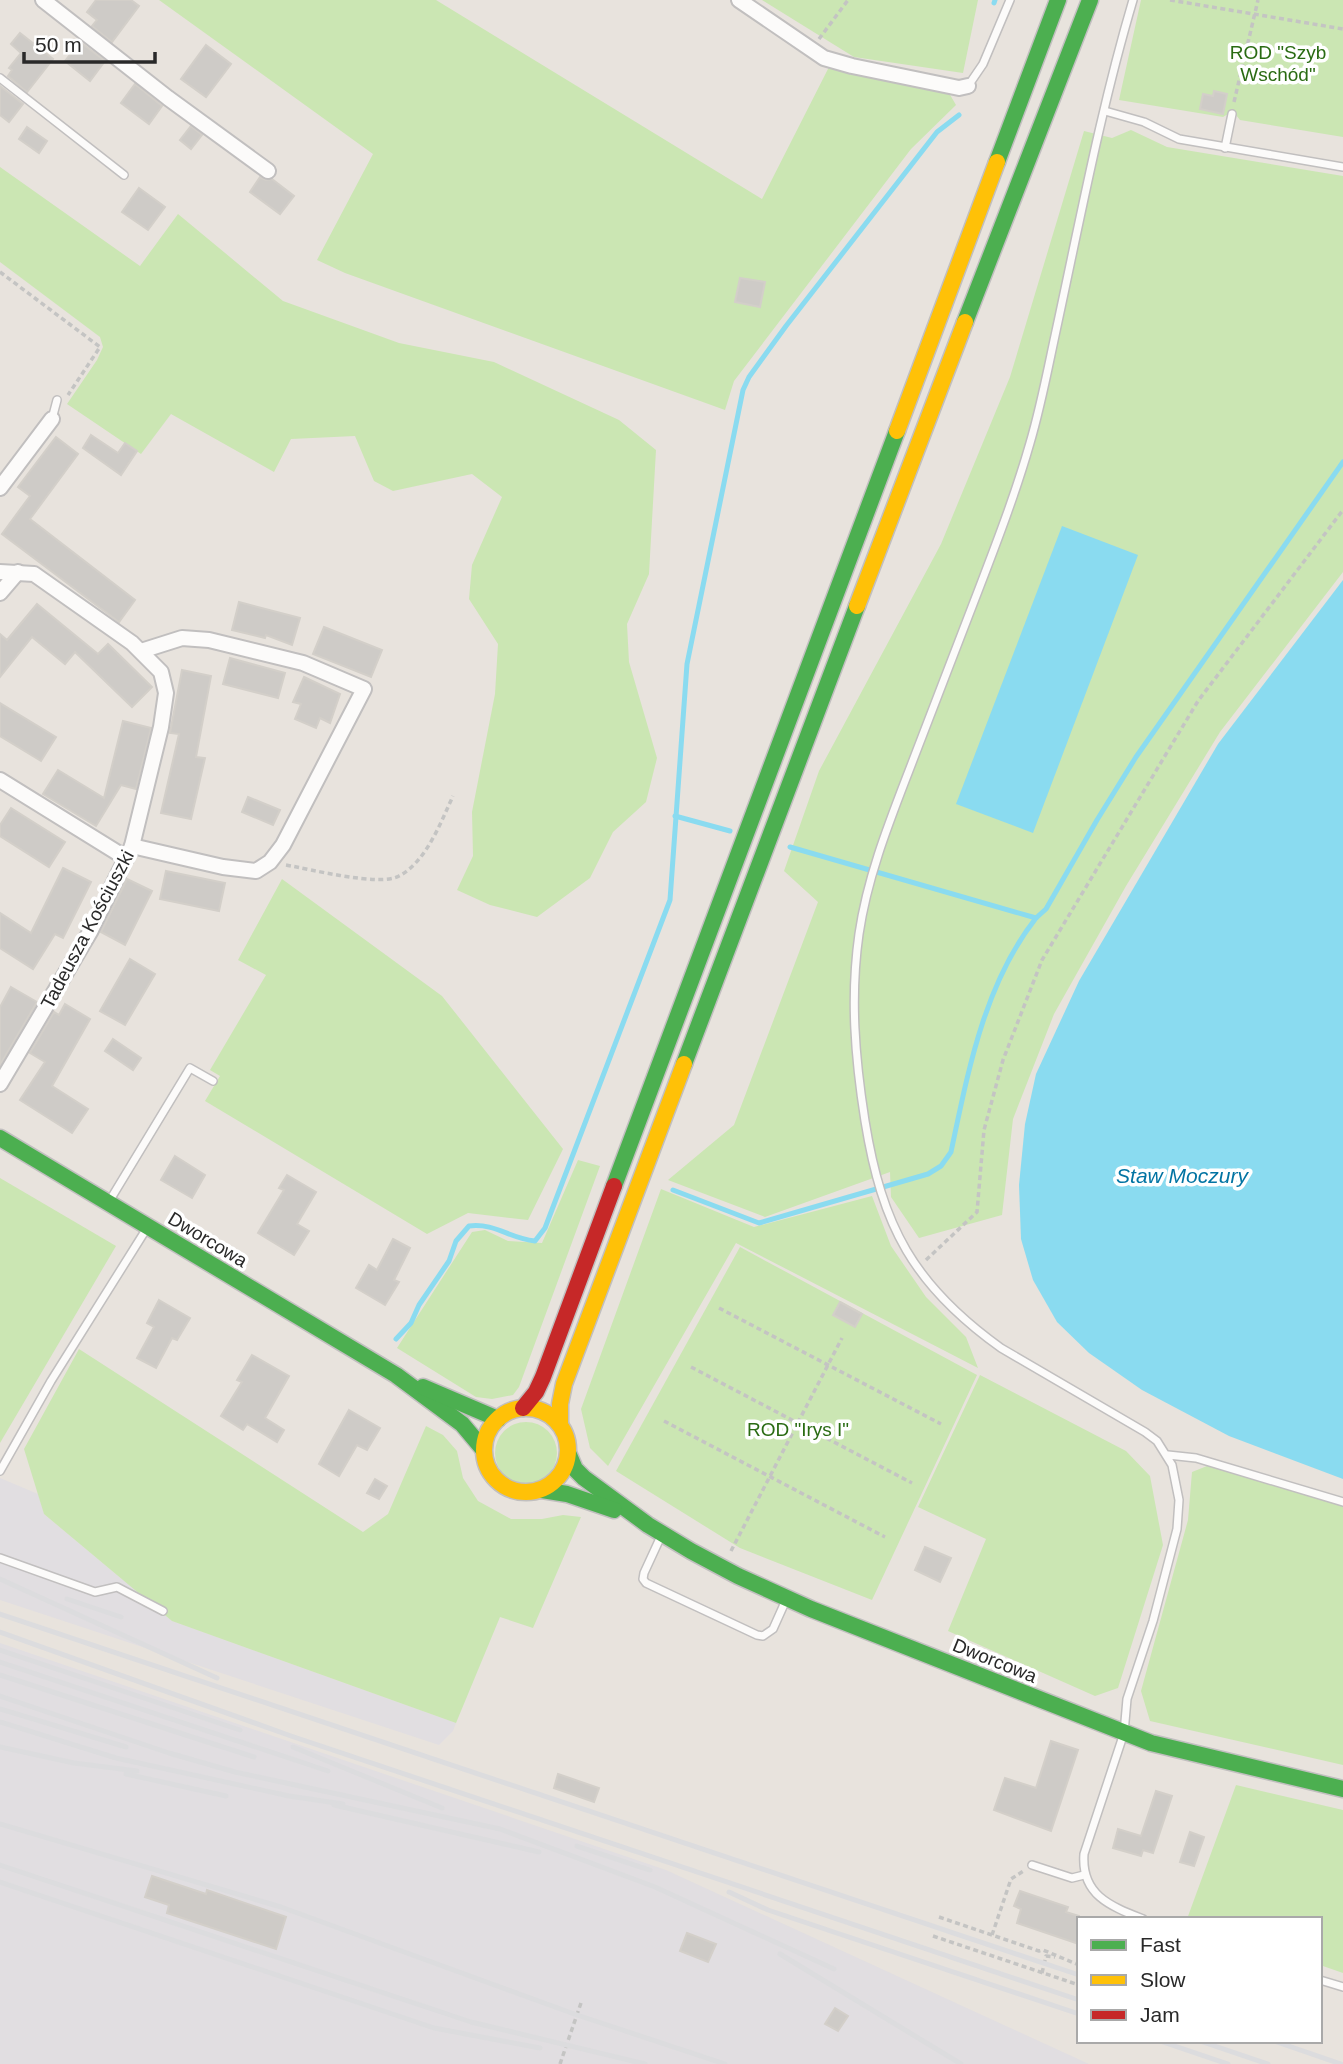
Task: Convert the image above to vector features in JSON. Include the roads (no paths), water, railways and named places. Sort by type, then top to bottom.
[{"type":"main road","points":[[523,1408],[536,1392],[543,1377],[1058,0]]},
{"type":"main road","points":[[560,1424],[543,1411],[523,1408],[514,1409],[498,1419],[486,1435],[483,1449],[489,1471],[506,1488],[518,1492],[542,1490],[561,1475],[569,1455],[568,1444],[560,1424],[564,1384],[808,734],[1047,106],[1090,0]]},
{"type":"main road","name":"Dworcowa","points":[[0,1138],[396,1375],[462,1424],[483,1449]]},
{"type":"main road","name":"Dworcowa","points":[[396,1375],[498,1419]]},
{"type":"main road","name":"Dworcowa","points":[[569,1455],[575,1469],[584,1478],[655,1530]]},
{"type":"main road","name":"Dworcowa","points":[[542,1490],[587,1500],[655,1530],[721,1568],[787,1598],[1124,1734],[1175,1750],[1343,1789]]},
{"type":"street","points":[[43,0],[168,98],[268,171]]},
{"type":"street","points":[[739,0],[824,58],[959,88],[968,86]]},
{"type":"street","points":[[0,488],[52,419]]},
{"type":"street","points":[[0,572],[18,572]]},
{"type":"street","points":[[0,593],[18,572]]},
{"type":"street","name":"Tadeusza Kościuszki","points":[[0,1084],[90,932],[129,852],[161,727],[166,693],[161,672],[141,651],[34,574],[18,572]]},
{"type":"street","points":[[0,780],[129,852],[256,871],[270,862],[283,845],[364,690],[303,663],[209,640],[182,638],[141,651]]},
{"type":"lane","points":[[968,86],[983,64],[1010,0]]},
{"type":"lane","points":[[1133,0],[1023,468],[871,877],[859,937],[853,1015],[861,1094],[877,1180],[892,1225],[917,1269],[948,1306],[978,1332],[1157,1441],[1168,1455],[1177,1482],[1177,1529],[1153,1621],[1127,1699],[1124,1734],[1084,1854],[1084,1875],[1097,1895],[1109,1904],[1138,1917]]},
{"type":"lane","points":[[0,78],[124,174]]},
{"type":"lane","points":[[1105,111],[1144,122],[1179,139],[1343,167]]},
{"type":"lane","points":[[1225,148],[1231,114]]},
{"type":"lane","points":[[52,419],[57,400]]},
{"type":"lane","points":[[108,1204],[190,1068],[213,1081]]},
{"type":"lane","points":[[0,1471],[51,1381],[147,1228]]},
{"type":"lane","points":[[1168,1455],[1196,1458],[1343,1502]]},
{"type":"lane","points":[[655,1530],[643,1573],[646,1583],[763,1636],[772,1629],[787,1598]]},
{"type":"lane","points":[[0,1558],[95,1592],[117,1587],[163,1611]]},
{"type":"lane","points":[[1032,1866],[1064,1877],[1084,1875]]},
{"type":"lane","points":[[1322,1981],[1343,1987]]},
{"type":"water","points":[[1062,526],[1138,555],[1033,833],[956,804]]},
{"type":"water","name":"Staw Moczury","points":[[1343,580],[1343,1479],[1229,1436],[1142,1390],[1089,1353],[1057,1322],[1033,1280],[1021,1239],[1019,1185],[1025,1124],[1036,1074],[1079,981],[1218,744]]},
{"type":"waterway","points":[[396,1339],[411,1323],[419,1305],[449,1261],[456,1241],[469,1226],[487,1227],[535,1241],[545,1228],[670,900],[687,664],[743,390],[749,377],[786,326],[937,132],[959,115]]},
{"type":"waterway","points":[[790,847],[1036,918],[1046,909],[1136,757],[1343,462]]},
{"type":"waterway","points":[[675,816],[730,831]]},
{"type":"waterway","points":[[673,1190],[759,1223],[928,1174],[941,1166],[951,1152],[972,1060],[991,1000],[1003,971],[1036,918]]},
{"type":"railway","points":[[0,1579],[217,1678]]},
{"type":"railway","points":[[67,1599],[121,1617]]},
{"type":"railway","points":[[0,1614],[1077,1974]]},
{"type":"railway","points":[[0,1632],[291,1736],[1077,1999]]},
{"type":"railway","points":[[0,1650],[240,1730]]},
{"type":"railway","points":[[0,1662],[328,1771]]},
{"type":"railway","points":[[0,1675],[254,1757]]},
{"type":"railway","points":[[0,1696],[169,1753],[235,1772],[500,1829],[655,1887],[834,1969]]},
{"type":"railway","points":[[0,1709],[126,1747]]},
{"type":"railway","points":[[0,1722],[116,1758],[289,1796],[343,1804]]},
{"type":"railway","points":[[0,1747],[74,1763],[137,1771]]},
{"type":"railway","points":[[293,1747],[442,1808]]},
{"type":"railway","points":[[126,1774],[226,1796]]},
{"type":"railway","points":[[334,1805],[539,1852]]},
{"type":"railway","points":[[0,1824],[281,1907],[577,2015],[725,2064]]},
{"type":"railway","points":[[577,1846],[650,1870]]},
{"type":"railway","points":[[0,1865],[471,2022],[645,2064]]},
{"type":"railway","points":[[0,1882],[434,2028],[540,2048]]},
{"type":"railway","points":[[729,1892],[768,1910],[1077,2013]]},
{"type":"railway","points":[[780,1954],[961,2064]]},
{"type":"railway","points":[[1166,2043],[1228,2064]]},
{"type":"railway","points":[[1206,2043],[1268,2064]]},
{"type":"railway","points":[[1280,2043],[1341,2064]]},
{"type":"park label","name":"ROD \"Szyb Wschód\"","points":[[1278,63]]},
{"type":"park label","name":"ROD \"Irys I\"","points":[[798,1429]]}]
